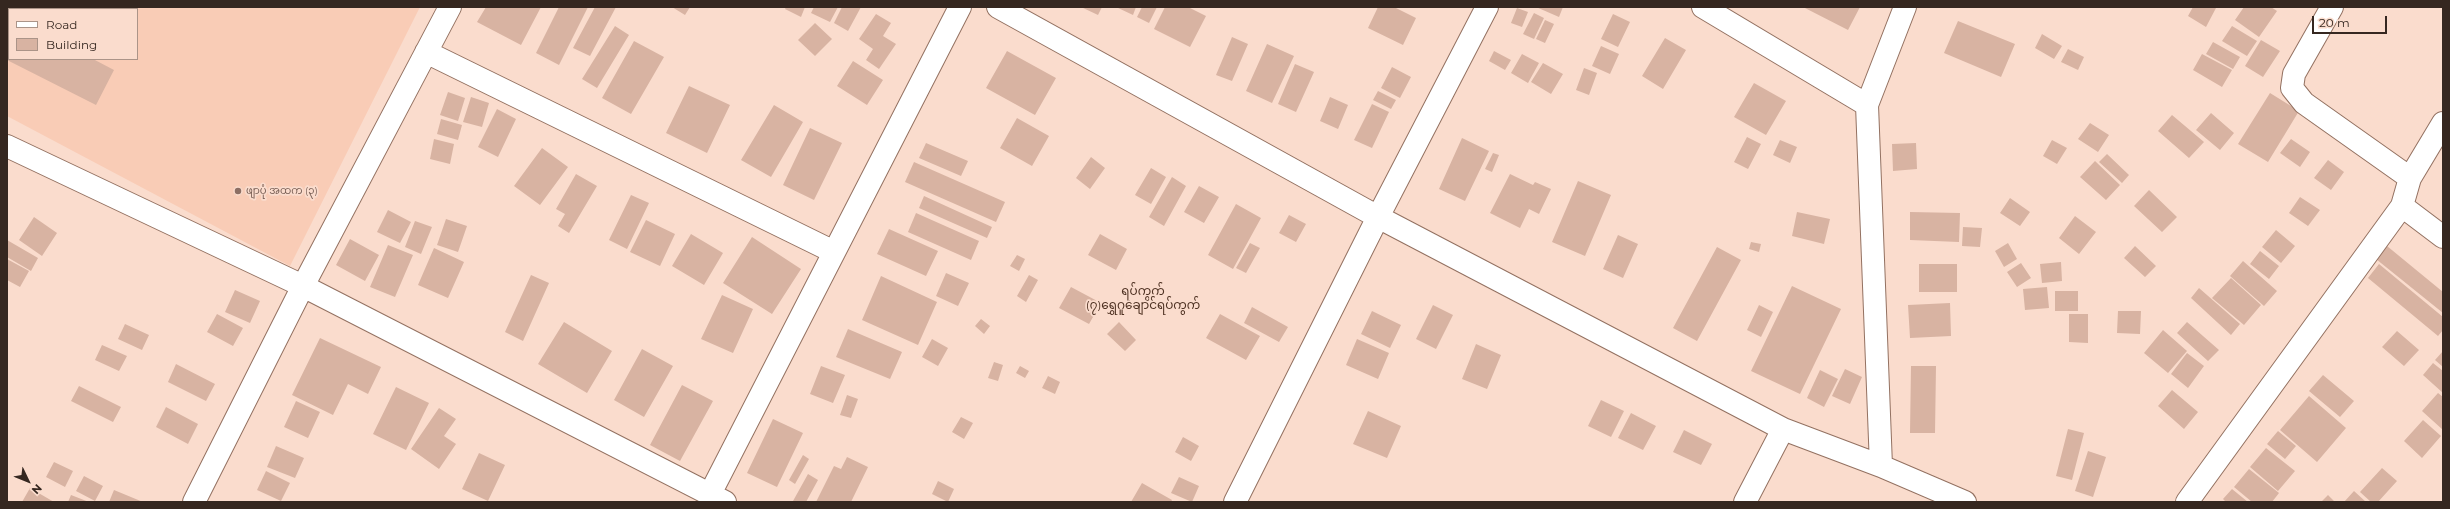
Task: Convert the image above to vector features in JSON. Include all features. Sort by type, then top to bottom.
[{"type":"street","points":[[194,502],[303,286],[450,7]]},
{"type":"street","points":[[7,146],[303,286],[717,498],[834,252],[960,7]]},
{"type":"street","points":[[998,7],[1378,217],[1783,429],[1881,466],[1965,502]]},
{"type":"street","points":[[1235,502],[1378,217],[1487,7]]},
{"type":"street","points":[[1703,7],[1867,105]]},
{"type":"street","points":[[1881,466],[1867,105],[1905,7]]},
{"type":"street","points":[[2332,7],[2294,74],[2292,88],[2304,103],[2410,178]]},
{"type":"street","points":[[426,52],[834,252]]},
{"type":"street","points":[[2187,502],[2402,206],[2410,178],[2443,123]]},
{"type":"street","points":[[2402,206],[2443,237]]},
{"type":"street","points":[[1745,502],[1783,429]]},
{"type":"shaded area","name":"ဖျာပုံ အထက (၃)","points":[[7,7],[420,7],[290,266],[7,116]]},
{"type":"building","points":[[19,7],[122,8],[21,8]]},
{"type":"building","points":[[486,7],[541,7],[521,45],[477,22]]},
{"type":"building","points":[[559,7],[588,7],[559,65],[536,53]]},
{"type":"building","points":[[595,7],[616,7],[590,56],[573,48]]},
{"type":"building","points":[[672,7],[690,7],[685,15]]},
{"type":"building","points":[[786,7],[805,7],[801,17],[785,9]]},
{"type":"building","points":[[814,7],[838,7],[830,22],[811,13]]},
{"type":"building","points":[[842,7],[861,7],[848,31],[834,23]]},
{"type":"building","points":[[1081,7],[1102,7],[1098,15]]},
{"type":"building","points":[[1116,7],[1136,7],[1133,15]]},
{"type":"building","points":[[1142,7],[1157,7],[1149,23],[1137,17]]},
{"type":"building","points":[[1165,7],[1188,7],[1206,16],[1190,47],[1154,29]]},
{"type":"building","points":[[1378,7],[1394,7],[1416,18],[1403,45],[1368,28]]},
{"type":"building","points":[[1536,7],[1563,7],[1559,17]]},
{"type":"building","points":[[1803,7],[1860,7],[1848,30]]},
{"type":"building","points":[[2193,7],[2216,8],[2206,27],[2188,16]]},
{"type":"building","points":[[2244,7],[2271,7],[2277,11],[2259,37],[2235,20]]},
{"type":"building","points":[[1517,8],[1528,12],[1522,27],[1511,23]]},
{"type":"building","points":[[1534,13],[1544,18],[1534,39],[1523,34]]},
{"type":"building","points":[[876,14],[891,23],[883,36],[896,44],[879,69],[866,60],[873,49],[859,39]]},
{"type":"building","points":[[1613,14],[1630,22],[1618,47],[1601,39]]},
{"type":"building","points":[[7,16],[8,60],[95,60],[114,70],[96,105],[7,60]]},
{"type":"building","points":[[1545,20],[1554,24],[1545,43],[1536,39]]},
{"type":"building","points":[[1958,21],[2015,44],[2001,77],[1944,53]]},
{"type":"building","points":[[815,23],[832,39],[815,56],[798,40]]},
{"type":"building","points":[[615,26],[629,35],[597,88],[582,79]]},
{"type":"building","points":[[2232,26],[2257,41],[2247,56],[2222,41]]},
{"type":"building","points":[[2042,34],[2062,46],[2054,59],[2035,48]]},
{"type":"building","points":[[1232,37],[1248,44],[1232,81],[1216,75]]},
{"type":"building","points":[[1665,38],[1686,50],[1663,89],[1642,76]]},
{"type":"building","points":[[2261,40],[2280,51],[2263,77],[2245,66]]},
{"type":"building","points":[[634,41],[664,57],[631,114],[602,98]]},
{"type":"building","points":[[2213,42],[2240,57],[2233,69],[2206,54]]},
{"type":"building","points":[[1267,44],[1294,56],[1272,103],[1246,91]]},
{"type":"building","points":[[1601,46],[1619,54],[1610,74],[1592,66]]},
{"type":"building","points":[[2068,49],[2084,57],[2078,70],[2061,62]]},
{"type":"building","points":[[1007,51],[1056,78],[1035,115],[986,88]]},
{"type":"building","points":[[1494,51],[1511,60],[1505,70],[1489,61]]},
{"type":"building","points":[[1522,54],[1539,63],[1528,83],[1511,73]]},
{"type":"building","points":[[2202,54],[2232,70],[2222,87],[2193,70]]},
{"type":"building","points":[[853,61],[883,80],[867,105],[837,86]]},
{"type":"building","points":[[1543,63],[1563,74],[1551,94],[1531,82]]},
{"type":"building","points":[[1295,64],[1314,72],[1296,112],[1278,104]]},
{"type":"building","points":[[1392,67],[1411,77],[1400,98],[1381,88]]},
{"type":"building","points":[[1584,68],[1597,73],[1589,95],[1576,90]]},
{"type":"building","points":[[1754,83],[1786,101],[1766,135],[1734,117]]},
{"type":"building","points":[[689,86],[730,105],[707,153],[666,133]]},
{"type":"building","points":[[1378,91],[1396,100],[1391,109],[1373,100]]},
{"type":"building","points":[[448,92],[465,98],[458,121],[440,115]]},
{"type":"building","points":[[2270,93],[2299,111],[2268,162],[2238,144]]},
{"type":"building","points":[[471,97],[489,103],[482,127],[463,122]]},
{"type":"building","points":[[1330,97],[1348,105],[1338,129],[1320,121]]},
{"type":"building","points":[[1372,104],[1389,112],[1372,148],[1354,140]]},
{"type":"building","points":[[774,105],[803,122],[771,177],[741,160]]},
{"type":"building","points":[[497,109],[516,119],[498,157],[478,147]]},
{"type":"building","points":[[2211,113],[2234,133],[2220,150],[2196,130]]},
{"type":"building","points":[[2172,115],[2204,142],[2189,158],[2158,131]]},
{"type":"building","points":[[1017,118],[1049,136],[1032,166],[1000,148]]},
{"type":"building","points":[[441,119],[462,125],[458,140],[437,134]]},
{"type":"building","points":[[2090,123],[2109,135],[2098,152],[2078,139]]},
{"type":"building","points":[[810,128],[842,143],[814,200],[783,185]]},
{"type":"building","points":[[1747,137],[1761,144],[1748,169],[1734,162]]},
{"type":"building","points":[[1462,138],[1489,151],[1465,201],[1439,189]]},
{"type":"building","points":[[434,139],[454,144],[450,164],[430,159]]},
{"type":"building","points":[[2291,139],[2310,152],[2300,167],[2280,153]]},
{"type":"building","points":[[1780,140],[1797,147],[1790,163],[1773,155]]},
{"type":"building","points":[[2052,140],[2067,148],[2057,164],[2043,156]]},
{"type":"building","points":[[926,143],[968,161],[961,176],[919,158]]},
{"type":"building","points":[[1916,143],[1917,169],[1893,171],[1892,144]]},
{"type":"building","points":[[542,148],[568,167],[540,205],[514,186]]},
{"type":"building","points":[[1493,153],[1499,155],[1492,172],[1485,169]]},
{"type":"building","points":[[2107,154],[2129,175],[2122,183],[2099,162]]},
{"type":"building","points":[[1091,157],[1105,168],[1090,189],[1076,178]]},
{"type":"building","points":[[2328,160],[2344,172],[2331,190],[2314,178]]},
{"type":"building","points":[[2095,161],[2120,185],[2106,200],[2080,177]]},
{"type":"building","points":[[914,162],[1005,202],[996,222],[905,182]]},
{"type":"building","points":[[1151,168],[1166,177],[1151,204],[1135,195]]},
{"type":"building","points":[[576,174],[597,186],[569,233],[558,226],[565,214],[556,209]]},
{"type":"building","points":[[1510,174],[1533,185],[1535,182],[1551,189],[1539,214],[1529,209],[1520,228],[1490,213]]},
{"type":"building","points":[[1172,177],[1186,186],[1164,226],[1149,217]]},
{"type":"building","points":[[1578,181],[1611,195],[1585,256],[1552,242]]},
{"type":"building","points":[[1199,186],[1219,197],[1204,223],[1184,212]]},
{"type":"building","points":[[2149,190],[2177,217],[2162,232],[2134,206]]},
{"type":"building","points":[[631,195],[649,203],[627,249],[609,240]]},
{"type":"building","points":[[924,196],[992,227],[987,238],[919,208]]},
{"type":"building","points":[[2300,197],[2320,210],[2308,226],[2289,213]]},
{"type":"building","points":[[2010,198],[2030,212],[2020,226],[2000,213]]},
{"type":"building","points":[[1236,204],[1261,218],[1233,269],[1208,255]]},
{"type":"building","points":[[388,210],[411,222],[400,243],[377,232]]},
{"type":"building","points":[[1797,212],[1830,219],[1824,244],[1792,236]]},
{"type":"building","points":[[1910,212],[1960,213],[1959,242],[1910,240]]},
{"type":"building","points":[[916,213],[979,241],[971,260],[908,232]]},
{"type":"building","points":[[1289,215],[1306,224],[1296,242],[1279,233]]},
{"type":"building","points":[[2075,216],[2096,232],[2079,254],[2059,238]]},
{"type":"building","points":[[34,217],[57,233],[42,256],[19,240]]},
{"type":"building","points":[[446,219],[467,226],[458,252],[437,245]]},
{"type":"building","points":[[646,220],[675,234],[660,266],[630,252]]},
{"type":"building","points":[[415,221],[432,227],[421,254],[405,247]]},
{"type":"building","points":[[1963,227],[1982,228],[1980,247],[1962,246]]},
{"type":"building","points":[[889,229],[938,251],[926,276],[877,254]]},
{"type":"building","points":[[2276,230],[2295,246],[2281,263],[2262,247]]},
{"type":"building","points":[[691,234],[723,253],[704,285],[672,266]]},
{"type":"building","points":[[1100,234],[1127,249],[1116,270],[1088,255]]},
{"type":"building","points":[[1618,235],[1638,244],[1623,278],[1603,269]]},
{"type":"building","points":[[752,237],[801,269],[772,314],[723,283]]},
{"type":"building","points":[[350,239],[379,255],[365,281],[336,265]]},
{"type":"building","points":[[7,240],[38,258],[31,271],[7,257]]},
{"type":"building","points":[[1751,242],[1761,244],[1759,252],[1749,249]]},
{"type":"building","points":[[1250,243],[1260,248],[1246,273],[1236,268]]},
{"type":"building","points":[[2008,243],[2017,259],[2004,267],[1995,251]]},
{"type":"building","points":[[388,245],[413,255],[395,297],[370,287]]},
{"type":"building","points":[[2135,246],[2156,266],[2145,277],[2124,258]]},
{"type":"building","points":[[2387,246],[2443,292],[2443,313],[2376,259]]},
{"type":"building","points":[[1717,247],[1741,260],[1697,341],[1673,328]]},
{"type":"building","points":[[434,248],[464,262],[448,298],[418,285]]},
{"type":"building","points":[[2260,251],[2279,266],[2269,279],[2250,264]]},
{"type":"building","points":[[1017,255],[1025,259],[1019,271],[1010,266]]},
{"type":"building","points":[[7,259],[29,271],[20,287],[7,280]]},
{"type":"building","points":[[2243,261],[2277,291],[2264,306],[2230,276]]},
{"type":"building","points":[[2061,262],[2062,281],[2042,283],[2040,264]]},
{"type":"building","points":[[2021,263],[2031,278],[2017,287],[2007,272]]},
{"type":"building","points":[[1919,264],[1957,264],[1957,292],[1919,292]]},
{"type":"building","points":[[2379,264],[2443,317],[2443,330],[2438,336],[2368,278]]},
{"type":"building","points":[[946,273],[969,283],[958,306],[936,296]]},
{"type":"building","points":[[531,275],[549,283],[523,341],[505,332]]},
{"type":"building","points":[[1029,275],[1038,280],[1026,302],[1017,296]]},
{"type":"building","points":[[881,276],[937,302],[918,345],[862,320]]},
{"type":"building","points":[[2231,278],[2261,305],[2244,325],[2212,298]]},
{"type":"building","points":[[1792,286],[1841,309],[1800,394],[1751,371]]},
{"type":"building","points":[[1071,287],[1101,303],[1089,324],[1059,308]]},
{"type":"building","points":[[2047,287],[2049,308],[2025,310],[2023,289]]},
{"type":"building","points":[[2199,288],[2240,324],[2231,335],[2191,298]]},
{"type":"building","points":[[235,290],[260,301],[250,323],[225,312]]},
{"type":"building","points":[[2055,291],[2078,291],[2078,311],[2055,311]]},
{"type":"building","points":[[722,295],[753,309],[733,353],[701,339]]},
{"type":"building","points":[[1950,303],[1951,336],[1910,338],[1908,305]]},
{"type":"building","points":[[1433,305],[1453,315],[1436,349],[1416,339]]},
{"type":"building","points":[[1759,305],[1773,312],[1761,337],[1747,330]]},
{"type":"building","points":[[1252,307],[1288,327],[1279,342],[1244,323]]},
{"type":"building","points":[[1372,311],[1401,325],[1390,348],[1361,334]]},
{"type":"building","points":[[2118,311],[2141,311],[2140,334],[2117,333]]},
{"type":"building","points":[[217,314],[243,328],[233,346],[207,332]]},
{"type":"building","points":[[1220,314],[1260,336],[1246,360],[1206,338]]},
{"type":"building","points":[[2069,314],[2088,314],[2088,343],[2069,342]]},
{"type":"building","points":[[981,319],[990,326],[984,334],[975,326]]},
{"type":"building","points":[[564,322],[612,351],[587,393],[538,364]]},
{"type":"building","points":[[1119,322],[1136,340],[1125,351],[1107,334]]},
{"type":"building","points":[[2187,322],[2219,350],[2208,361],[2177,333]]},
{"type":"building","points":[[125,324],[149,335],[142,350],[118,339]]},
{"type":"building","points":[[848,329],[902,352],[890,379],[836,357]]},
{"type":"building","points":[[2163,330],[2187,351],[2168,373],[2144,353]]},
{"type":"building","points":[[2397,331],[2419,350],[2404,366],[2382,347]]},
{"type":"building","points":[[320,338],[381,367],[368,394],[348,384],[333,415],[292,395]]},
{"type":"building","points":[[932,339],[948,348],[938,366],[922,357]]},
{"type":"building","points":[[1357,339],[1389,353],[1378,379],[1346,365]]},
{"type":"building","points":[[1476,344],[1501,355],[1487,389],[1462,379]]},
{"type":"building","points":[[102,345],[127,356],[119,371],[95,360]]},
{"type":"building","points":[[642,349],[673,366],[644,417],[614,400]]},
{"type":"building","points":[[2443,351],[2443,367],[2435,360]]},
{"type":"building","points":[[2187,353],[2204,366],[2188,388],[2171,374]]},
{"type":"building","points":[[994,362],[1003,365],[998,381],[988,378]]},
{"type":"building","points":[[2433,363],[2443,371],[2443,393],[2423,375]]},
{"type":"building","points":[[176,364],[215,384],[206,401],[168,382]]},
{"type":"building","points":[[821,366],[845,375],[833,403],[810,394]]},
{"type":"building","points":[[1020,366],[1029,371],[1025,378],[1016,373]]},
{"type":"building","points":[[1911,366],[1936,366],[1935,433],[1910,433]]},
{"type":"building","points":[[1845,369],[1862,377],[1850,404],[1832,396]]},
{"type":"building","points":[[1820,370],[1838,379],[1824,407],[1807,398]]},
{"type":"building","points":[[2323,375],[2354,401],[2340,417],[2309,391]]},
{"type":"building","points":[[1048,376],[1060,382],[1055,394],[1042,388]]},
{"type":"building","points":[[682,385],[713,401],[680,461],[650,445]]},
{"type":"building","points":[[79,386],[121,407],[113,422],[71,401]]},
{"type":"building","points":[[396,387],[429,403],[406,450],[373,434]]},
{"type":"building","points":[[2172,390],[2198,412],[2184,429],[2158,406]]},
{"type":"building","points":[[2438,393],[2443,397],[2443,430],[2422,411]]},
{"type":"building","points":[[847,395],[858,399],[851,418],[840,415]]},
{"type":"building","points":[[2309,396],[2346,428],[2317,462],[2280,430]]},
{"type":"building","points":[[1601,400],[1624,411],[1611,437],[1588,426]]},
{"type":"building","points":[[296,401],[320,412],[308,438],[284,427]]},
{"type":"building","points":[[166,407],[198,424],[188,444],[156,427]]},
{"type":"building","points":[[439,408],[456,419],[444,436],[456,444],[439,469],[411,449]]},
{"type":"building","points":[[1368,411],[1401,426],[1387,458],[1353,444]]},
{"type":"building","points":[[1631,413],[1656,426],[1643,450],[1618,438]]},
{"type":"building","points":[[961,417],[973,423],[964,439],[952,432]]},
{"type":"building","points":[[773,419],[803,433],[777,487],[747,473]]},
{"type":"building","points":[[2423,420],[2441,436],[2422,458],[2404,441]]},
{"type":"building","points":[[2068,429],[2084,433],[2072,480],[2056,476]]},
{"type":"building","points":[[1684,430],[1712,444],[1701,465],[1673,452]]},
{"type":"building","points":[[2278,431],[2296,446],[2285,459],[2267,444]]},
{"type":"building","points":[[1183,437],[1199,446],[1191,461],[1175,452]]},
{"type":"building","points":[[276,446],[304,458],[295,478],[267,467]]},
{"type":"building","points":[[2266,448],[2295,471],[2278,491],[2250,467]]},
{"type":"building","points":[[2088,451],[2106,457],[2093,497],[2075,491]]},
{"type":"building","points":[[479,453],[505,465],[488,501],[462,489]]},
{"type":"building","points":[[803,455],[809,459],[795,484],[789,480]]},
{"type":"building","points":[[847,457],[868,467],[851,502],[816,502],[834,466],[841,469]]},
{"type":"building","points":[[54,462],[73,471],[65,487],[46,477]]},
{"type":"building","points":[[2382,468],[2397,481],[2378,502],[2371,502],[2360,492]]},
{"type":"building","points":[[2249,469],[2279,493],[2272,502],[2252,502],[2234,487]]},
{"type":"building","points":[[266,471],[290,483],[281,501],[257,490]]},
{"type":"building","points":[[808,474],[818,480],[806,502],[793,501]]},
{"type":"building","points":[[84,476],[103,486],[95,501],[76,491]]},
{"type":"building","points":[[1179,477],[1199,486],[1192,502],[1171,493]]},
{"type":"building","points":[[938,481],[954,489],[948,502],[932,494]]},
{"type":"building","points":[[1142,483],[1172,500],[1171,502],[1131,502]]},
{"type":"building","points":[[30,488],[54,502],[22,502]]},
{"type":"building","points":[[2232,489],[2248,502],[2226,502],[2223,499]]},
{"type":"building","points":[[114,490],[143,502],[109,502]]},
{"type":"building","points":[[2354,491],[2366,502],[2344,502]]},
{"type":"building","points":[[71,495],[89,502],[68,502]]},
{"type":"building","points":[[2328,495],[2335,502],[2321,502]]},
{"type":"place","name":"ဖျာပုံ အထက (၃)","points":[[238,191]]},
{"type":"district","name":"ရပ်ကွက် (၇)ရွှေဂူချောင်ရပ်ကွက်","points":[[1143,298]]}]
